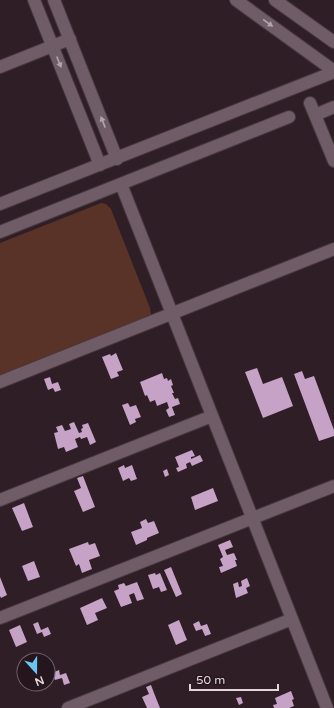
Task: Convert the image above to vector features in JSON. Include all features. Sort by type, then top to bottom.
[{"type":"street","points":[[34,0],[100,165]]},
{"type":"street","points":[[54,0],[117,159]]},
{"type":"street","points":[[236,0],[334,72]]},
{"type":"street","points":[[275,0],[334,42]]},
{"type":"street","points":[[0,67],[70,39]]},
{"type":"street","points":[[0,204],[334,72]]},
{"type":"street","points":[[310,103],[334,161]]},
{"type":"street","points":[[315,115],[334,107]]},
{"type":"street","points":[[0,232],[289,117]]},
{"type":"street","points":[[121,184],[327,708]]},
{"type":"street","points":[[0,382],[334,249]]},
{"type":"street","points":[[0,500],[212,416]]},
{"type":"street","points":[[0,618],[334,486]]},
{"type":"street","points":[[68,708],[292,619]]},
{"type":"shaded area","points":[[101,203],[106,204],[111,209],[150,308],[151,314],[149,318],[0,378],[0,243]]},
{"type":"building","points":[[116,353],[123,370],[117,372],[119,376],[111,379],[102,357],[110,354],[111,356]]},
{"type":"building","points":[[257,368],[263,384],[282,377],[293,406],[263,418],[245,372]]},
{"type":"building","points":[[302,371],[305,379],[314,376],[334,430],[334,436],[319,441],[294,374]]},
{"type":"building","points":[[162,373],[164,379],[167,378],[168,381],[171,379],[173,385],[171,386],[174,393],[172,393],[175,399],[178,398],[180,404],[172,407],[175,415],[169,417],[166,410],[169,408],[167,402],[157,406],[155,400],[150,402],[147,395],[145,396],[140,382]]},
{"type":"building","points":[[50,377],[52,384],[58,382],[61,390],[55,392],[53,388],[48,390],[44,379]]},
{"type":"building","points":[[128,403],[130,407],[136,405],[141,417],[135,419],[136,422],[130,425],[122,405]]},
{"type":"building","points":[[74,422],[79,433],[82,432],[82,425],[88,423],[96,442],[90,445],[87,437],[81,439],[80,437],[75,439],[78,447],[66,452],[64,447],[58,449],[54,433],[58,432],[56,427],[62,425],[65,431],[71,429],[69,424]]},
{"type":"building","points":[[192,450],[195,456],[191,457],[191,459],[200,455],[203,461],[192,466],[190,462],[186,464],[187,468],[178,472],[176,468],[179,467],[175,457]]},
{"type":"building","points":[[124,465],[125,468],[132,465],[137,479],[131,481],[129,478],[123,481],[118,468]]},
{"type":"building","points":[[167,469],[169,475],[165,477],[163,471]]},
{"type":"building","points":[[83,476],[95,507],[83,512],[74,491],[81,488],[77,478]]},
{"type":"building","points":[[213,488],[218,501],[195,510],[191,497]]},
{"type":"building","points":[[24,503],[33,527],[22,531],[12,508]]},
{"type":"building","points":[[146,519],[148,523],[154,521],[159,533],[136,545],[131,532],[142,528],[140,522]]},
{"type":"building","points":[[230,540],[233,547],[225,550],[227,555],[234,553],[237,560],[235,560],[237,566],[221,573],[219,567],[223,566],[220,559],[223,557],[218,545]]},
{"type":"building","points":[[88,542],[89,545],[95,543],[100,556],[89,560],[92,569],[82,573],[79,564],[76,566],[69,549]]},
{"type":"building","points":[[34,561],[40,577],[28,581],[22,566]]},
{"type":"building","points":[[171,567],[182,594],[176,597],[164,570]]},
{"type":"building","points":[[155,573],[156,575],[160,573],[167,590],[161,592],[159,587],[153,589],[148,575]]},
{"type":"building","points":[[0,577],[7,595],[1,598],[0,596]]},
{"type":"building","points":[[247,578],[250,586],[246,588],[248,593],[236,598],[233,584],[238,582],[239,587],[242,586],[241,581]]},
{"type":"building","points":[[137,582],[144,599],[137,601],[134,593],[129,595],[132,603],[121,607],[114,591],[119,589],[118,585],[124,583],[126,586]]},
{"type":"building","points":[[102,598],[107,608],[95,613],[98,620],[87,625],[80,608]]},
{"type":"building","points":[[179,620],[187,640],[176,645],[168,625]]},
{"type":"building","points":[[199,621],[201,626],[207,624],[211,634],[205,636],[202,629],[196,631],[193,624]]},
{"type":"building","points":[[38,622],[41,630],[48,627],[51,634],[44,637],[42,632],[37,634],[33,624]]},
{"type":"building","points":[[20,625],[27,642],[16,647],[9,630]]},
{"type":"building","points":[[59,670],[60,675],[66,673],[70,683],[64,685],[62,678],[56,680],[56,671]]},
{"type":"building","points":[[151,685],[160,708],[147,708],[142,697],[149,694],[146,687]]},
{"type":"building","points":[[291,691],[294,699],[292,700],[294,706],[289,708],[274,708],[273,705],[277,704],[275,698]]},
{"type":"building","points":[[241,697],[243,703],[239,705],[236,698]]}]
